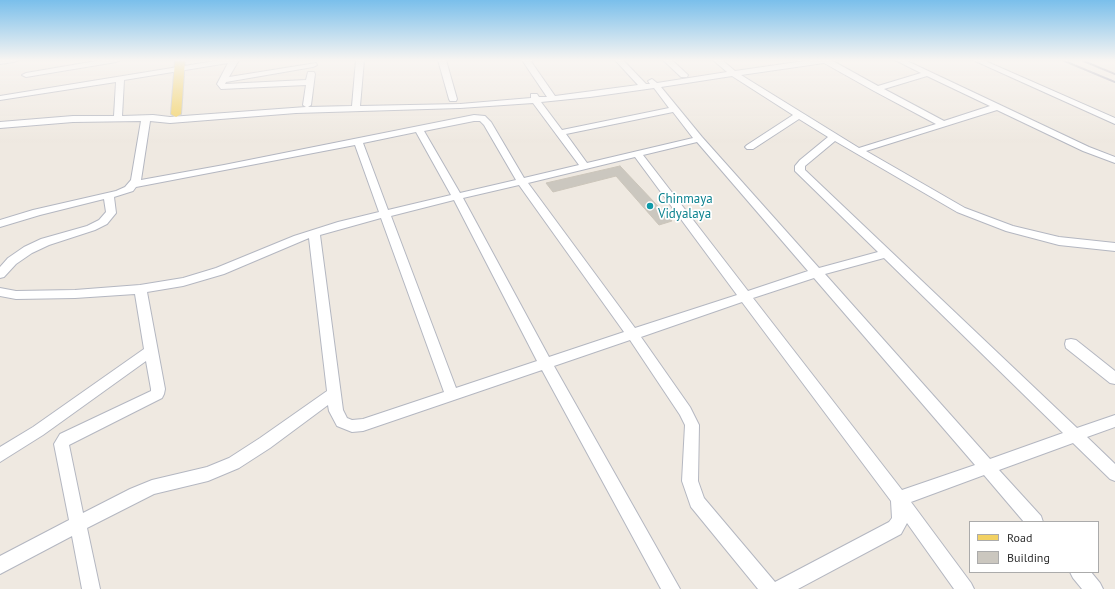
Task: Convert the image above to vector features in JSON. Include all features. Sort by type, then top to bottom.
[{"type":"main road","points":[[176,114],[178,87]]},
{"type":"street","points":[[0,98],[66,87]]},
{"type":"street","points":[[118,119],[120,87]]},
{"type":"street","points":[[307,105],[309,87]]},
{"type":"street","points":[[357,106],[358,87]]},
{"type":"street","points":[[450,87],[453,99]]},
{"type":"street","points":[[545,87],[551,96]]},
{"type":"street","points":[[149,118],[170,120],[453,99],[551,96],[616,87]]},
{"type":"street","points":[[658,87],[699,139],[815,273],[1034,521]]},
{"type":"street","points":[[755,87],[834,137],[961,210],[1010,229],[1059,241],[1109,248],[1115,247]]},
{"type":"street","points":[[874,87],[943,124]]},
{"type":"street","points":[[877,89],[882,87]]},
{"type":"street","points":[[956,87],[1086,149],[1115,160]]},
{"type":"street","points":[[1039,87],[1115,121]]},
{"type":"street","points":[[1,125],[66,120],[149,118],[245,108],[307,105],[460,106],[534,97]]},
{"type":"street","points":[[534,97],[585,166]]},
{"type":"street","points":[[858,151],[997,107]]},
{"type":"street","points":[[560,133],[674,109]]},
{"type":"street","points":[[750,148],[799,115]]},
{"type":"street","points":[[0,224],[37,212],[129,189],[136,180],[149,118]]},
{"type":"street","points":[[134,184],[224,168],[474,118],[482,118],[521,180],[633,335],[684,411],[692,425],[690,481],[697,502],[769,589]]},
{"type":"street","points":[[419,129],[457,196],[546,365],[671,589]]},
{"type":"street","points":[[834,137],[803,162],[800,166],[800,171],[1115,474]]},
{"type":"street","points":[[0,292],[16,295],[67,294],[140,289],[183,282],[220,271],[314,232],[521,180],[699,139]]},
{"type":"street","points":[[358,141],[452,396]]},
{"type":"street","points":[[637,154],[746,296],[965,589]]},
{"type":"street","points":[[0,274],[12,261],[28,250],[45,242],[90,228],[103,222],[111,213],[109,195]]},
{"type":"street","points":[[314,232],[336,411],[342,422],[352,426],[363,425],[546,365],[815,273],[886,254]]},
{"type":"street","points":[[91,589],[61,444],[65,439],[157,394],[158,389],[140,289]]},
{"type":"street","points":[[1071,344],[1115,379]]},
{"type":"street","points":[[0,455],[38,431],[151,351]]},
{"type":"street","points":[[0,566],[152,487],[208,474],[234,463],[265,443],[334,393]]},
{"type":"street","points":[[899,499],[1115,421]]},
{"type":"street","points":[[780,589],[895,528],[900,520],[899,499]]},
{"type":"street","points":[[1080,573],[1094,589]]},
{"type":"building","name":"Chinmaya Vidyalaya","points":[[620,166],[672,221],[659,225],[616,176],[553,192],[546,183]]},
{"type":"place","name":"Chinmaya Vidyalaya","points":[[650,206]]}]
